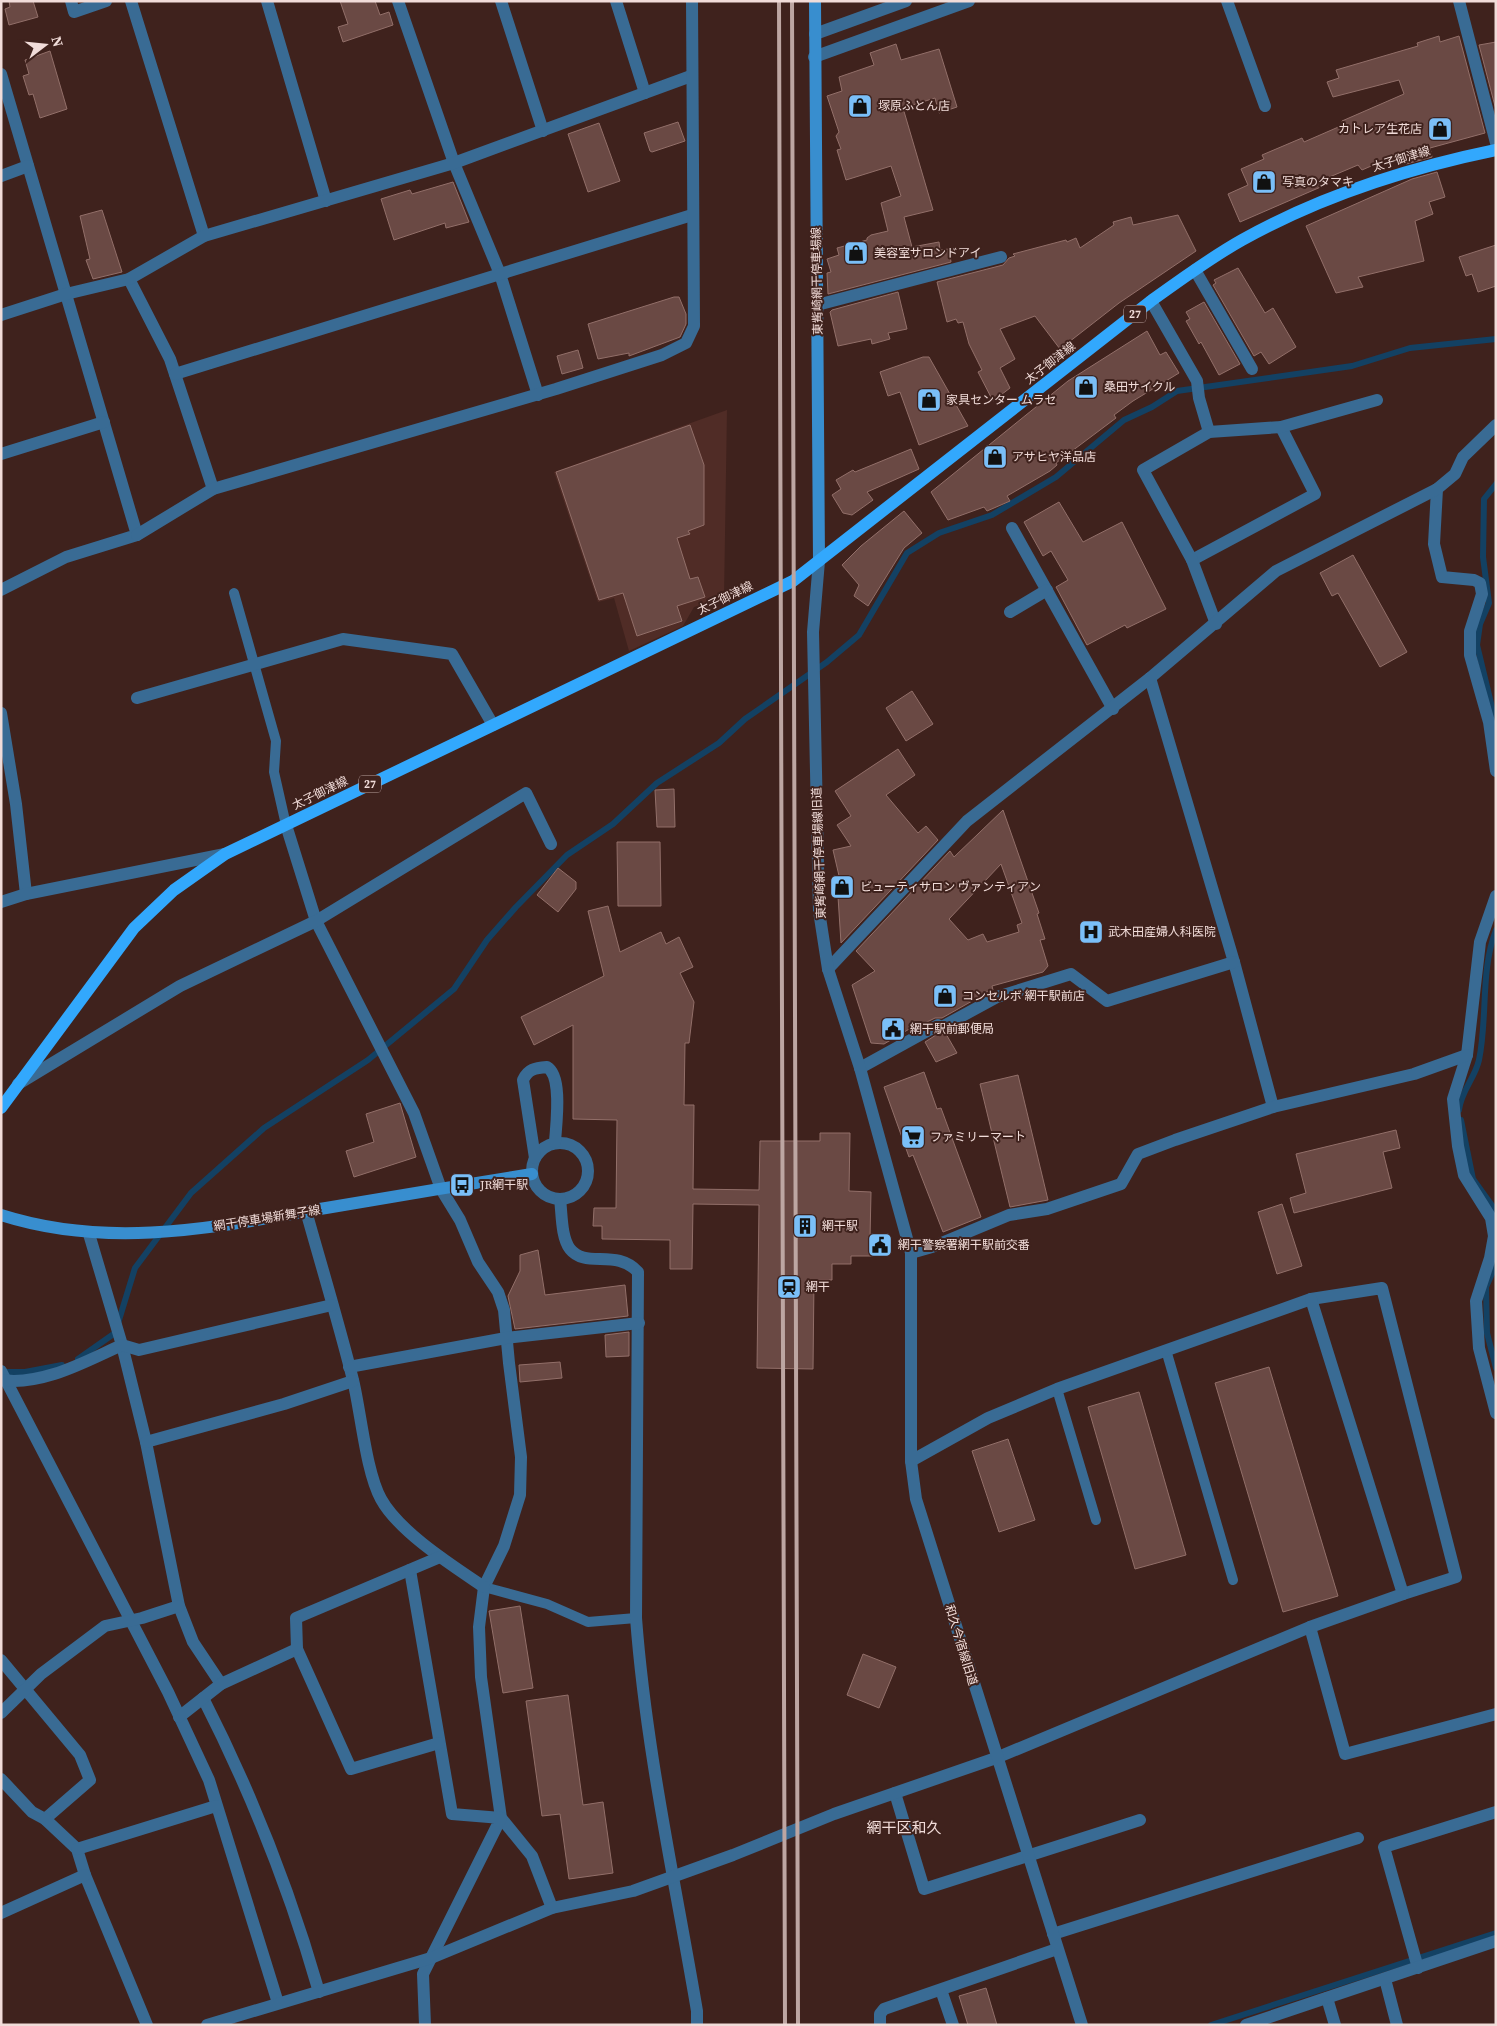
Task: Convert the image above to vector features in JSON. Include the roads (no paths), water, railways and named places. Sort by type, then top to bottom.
[{"type":"main road","name":"東觜崎網干停車場線","points":[[815,1],[819,561]]},
{"type":"main road","name":"太子御津線","points":[[1,1108],[134,928],[174,890],[225,854],[793,581],[1150,301],[1242,240],[1380,179],[1437,162],[1496,150]]},
{"type":"main road","name":"網干停車場新舞子線","points":[[1,1215],[37,1226],[89,1234],[152,1233],[207,1228],[532,1174]]},
{"type":"street","points":[[71,1],[74,12],[106,1]]},
{"type":"street","points":[[131,1],[204,236]]},
{"type":"street","points":[[267,1],[326,201]]},
{"type":"street","points":[[398,1],[454,163],[500,274],[538,395]]},
{"type":"street","points":[[501,1],[542,131]]},
{"type":"street","points":[[616,1],[645,93]]},
{"type":"street","points":[[1,590],[66,557],[137,535],[213,489],[538,395],[662,354],[686,343],[694,326],[692,1]]},
{"type":"street","points":[[815,34],[906,1]]},
{"type":"street","points":[[814,57],[969,1]]},
{"type":"street","points":[[1227,1],[1264,106]]},
{"type":"street","points":[[1459,1],[1496,143]]},
{"type":"street","points":[[1,74],[137,535]]},
{"type":"street","points":[[1,315],[66,294],[129,279],[204,236],[454,163],[691,76]]},
{"type":"street","points":[[1,176],[28,166]]},
{"type":"street","points":[[175,374],[692,215]]},
{"type":"street","points":[[817,305],[1001,257]]},
{"type":"street","points":[[1195,270],[1252,369]]},
{"type":"street","points":[[129,279],[170,360],[213,489]]},
{"type":"street","points":[[1150,301],[1197,381],[1199,398],[1209,432]]},
{"type":"street","points":[[1216,624],[1192,560],[1143,470],[1209,432],[1281,427],[1377,400]]},
{"type":"street","points":[[1,454],[104,422]]},
{"type":"street","points":[[828,969],[968,821],[1113,709],[1216,624],[1276,571],[1437,489],[1455,474],[1463,457],[1496,425]]},
{"type":"street","points":[[1192,560],[1315,494],[1281,427]]},
{"type":"street","points":[[1437,489],[1434,544],[1442,577],[1474,580],[1480,583],[1482,594],[1470,631],[1470,655],[1489,722],[1496,771]]},
{"type":"street","points":[[1012,528],[1113,709]]},
{"type":"street","name":"東觜崎網干停車場線旧道","points":[[819,561],[813,632],[819,912],[828,969],[860,1068],[911,1253]]},
{"type":"street","points":[[1010,612],[1047,590]]},
{"type":"street","points":[[137,698],[343,639],[452,654],[494,725]]},
{"type":"street","points":[[1150,678],[1234,962],[1274,1107]]},
{"type":"street","points":[[1,713],[16,804],[26,894]]},
{"type":"street","points":[[18,1084],[180,986],[316,920],[526,793],[551,844]]},
{"type":"street","points":[[286,825],[316,920],[414,1113],[441,1189],[460,1220],[478,1262],[498,1292],[504,1310],[521,1457],[520,1495],[504,1546],[484,1587],[479,1627],[481,1677],[501,1818],[532,1856],[552,1908]]},
{"type":"street","points":[[1,902],[26,894],[225,854]]},
{"type":"street","points":[[1496,896],[1480,942],[1467,1056],[1453,1099],[1458,1146],[1464,1175],[1491,1218],[1494,1236],[1490,1258],[1476,1301],[1479,1348],[1496,1413]]},
{"type":"street","points":[[860,1068],[938,1025],[940,1028],[997,997],[1071,974],[1107,1001],[1234,962]]},
{"type":"street","points":[[911,1253],[932,1247],[1009,1215],[1047,1209],[1121,1184],[1138,1154],[1274,1107],[1414,1074],[1467,1056]]},
{"type":"street","points":[[535,1158],[547,1145],[555,1142],[565,1142],[581,1151],[589,1168],[588,1178],[578,1193],[560,1199],[544,1194],[538,1189],[532,1174],[535,1158],[523,1080],[526,1074],[534,1068],[547,1067],[552,1070],[556,1080],[555,1142]]},
{"type":"street","points":[[560,1199],[565,1236],[570,1250],[584,1258],[620,1260],[629,1263],[638,1272],[636,1618],[639,1657],[660,1810],[674,1876],[697,2011],[697,2025]]},
{"type":"street","points":[[306,1211],[353,1381],[373,1476],[380,1498],[392,1515],[440,1557],[484,1587]]},
{"type":"street","points":[[89,1234],[121,1340],[146,1442],[179,1606],[193,1642],[221,1684]]},
{"type":"street","name":"和久今宿線旧道","points":[[911,1253],[911,1461],[916,1499],[996,1758],[1082,2025]]},
{"type":"street","points":[[207,2025],[431,1958],[552,1908],[632,1891],[674,1876],[894,1793],[996,1758],[1310,1627],[1456,1577],[1382,1288],[1311,1299],[1057,1389],[988,1418],[911,1461]]},
{"type":"street","points":[[1311,1299],[1403,1594]]},
{"type":"street","points":[[121,1340],[139,1350],[332,1305]]},
{"type":"street","points":[[349,1367],[506,1338],[639,1323]]},
{"type":"street","points":[[121,1340],[43,1377],[3,1378],[130,1620],[209,1780],[278,2003]]},
{"type":"street","points":[[146,1442],[284,1404],[353,1381]]},
{"type":"street","points":[[439,1743],[351,1769],[297,1649],[296,1618],[440,1557]]},
{"type":"street","points":[[410,1570],[452,1814],[501,1818]]},
{"type":"street","points":[[1,1713],[41,1674],[105,1626],[142,1618],[179,1606]]},
{"type":"street","points":[[1310,1627],[1345,1754],[1496,1714]]},
{"type":"street","points":[[179,1716],[221,1684],[297,1649]]},
{"type":"street","points":[[1,1660],[27,1688],[80,1756],[90,1780],[45,1819]]},
{"type":"street","points":[[203,1698],[231,1752],[257,1815],[299,1925],[319,1992]]},
{"type":"street","points":[[1,1778],[32,1812],[45,1819],[77,1849],[85,1875],[147,2025]]},
{"type":"street","points":[[894,1793],[924,1889],[1140,1820]]},
{"type":"street","points":[[77,1849],[216,1806]]},
{"type":"street","points":[[1418,1968],[1384,1846],[1496,1812]]},
{"type":"street","points":[[425,2025],[423,1974],[501,1818]]},
{"type":"street","points":[[1053,1934],[1358,1838]]},
{"type":"street","points":[[1,1914],[85,1875]]},
{"type":"street","points":[[1246,2025],[1496,1941]]},
{"type":"street","points":[[880,2025],[880,2014],[884,2010],[1057,1949]]},
{"type":"street","points":[[1385,1979],[1397,2025]]},
{"type":"street","points":[[941,1990],[953,2025]]},
{"type":"street","points":[[1327,1998],[1334,2025]]},
{"type":"lane","points":[[234,593],[276,741],[274,772],[286,825]]},
{"type":"lane","points":[[1166,1350],[1233,1580]]},
{"type":"lane","points":[[1057,1389],[1096,1520]]},
{"type":"lane","points":[[484,1587],[547,1604],[588,1622],[636,1618]]},
{"type":"waterway","points":[[78,1359],[115,1333],[135,1268],[191,1193],[264,1128],[368,1060],[454,989],[487,940],[567,855],[613,824],[657,783],[719,743],[745,719],[827,662],[859,635],[907,553],[939,533],[992,515],[1056,477],[1124,420],[1152,407],[1177,391],[1352,366],[1410,348],[1496,339]]},
{"type":"waterway","points":[[1496,484],[1484,499],[1483,557],[1489,603],[1480,624],[1477,645],[1496,724]]},
{"type":"waterway","points":[[1459,1110],[1462,1097],[1479,1060],[1482,1044],[1488,962],[1496,930]]},
{"type":"waterway","points":[[1461,1120],[1473,1179],[1496,1211]]},
{"type":"waterway","points":[[1496,1265],[1486,1287],[1487,1333],[1496,1368]]},
{"type":"waterway","points":[[1,1372],[25,1372],[62,1365]]},
{"type":"waterway","points":[[1211,2025],[1496,1933]]},
{"type":"railway","points":[[779,1],[785,2025]]},
{"type":"railway","points":[[792,1],[798,2025]]},
{"type":"place","name":"塚原ふとん店","points":[[860,106]]},
{"type":"place","name":"カトレア生花店","points":[[1440,129]]},
{"type":"place","name":"写真のタマキ","points":[[1264,182]]},
{"type":"place","name":"美容室サロンドアイ","points":[[856,253]]},
{"type":"place","name":"桑田サイクル","points":[[1086,387]]},
{"type":"place","name":"家具センター ムラセ","points":[[929,400]]},
{"type":"place","name":"アサヒヤ洋品店","points":[[995,457]]},
{"type":"place","name":"ビューティサロン ヴァンティアン","points":[[842,887]]},
{"type":"place","name":"武木田産婦人科医院","points":[[1091,932]]},
{"type":"place","name":"コンセルボ 網干駅前店","points":[[945,996]]},
{"type":"place","name":"網干駅前郵便局","points":[[893,1029]]},
{"type":"place","name":"ファミリーマート","points":[[913,1137]]},
{"type":"place","name":"JR網干駅","points":[[462,1185]]},
{"type":"place","name":"網干駅","points":[[805,1226]]},
{"type":"place","name":"網干警察署網干駅前交番","points":[[880,1245]]},
{"type":"place","name":"網干","points":[[789,1287]]},
{"type":"district","name":"網干区和久","points":[[904,1828]]}]
